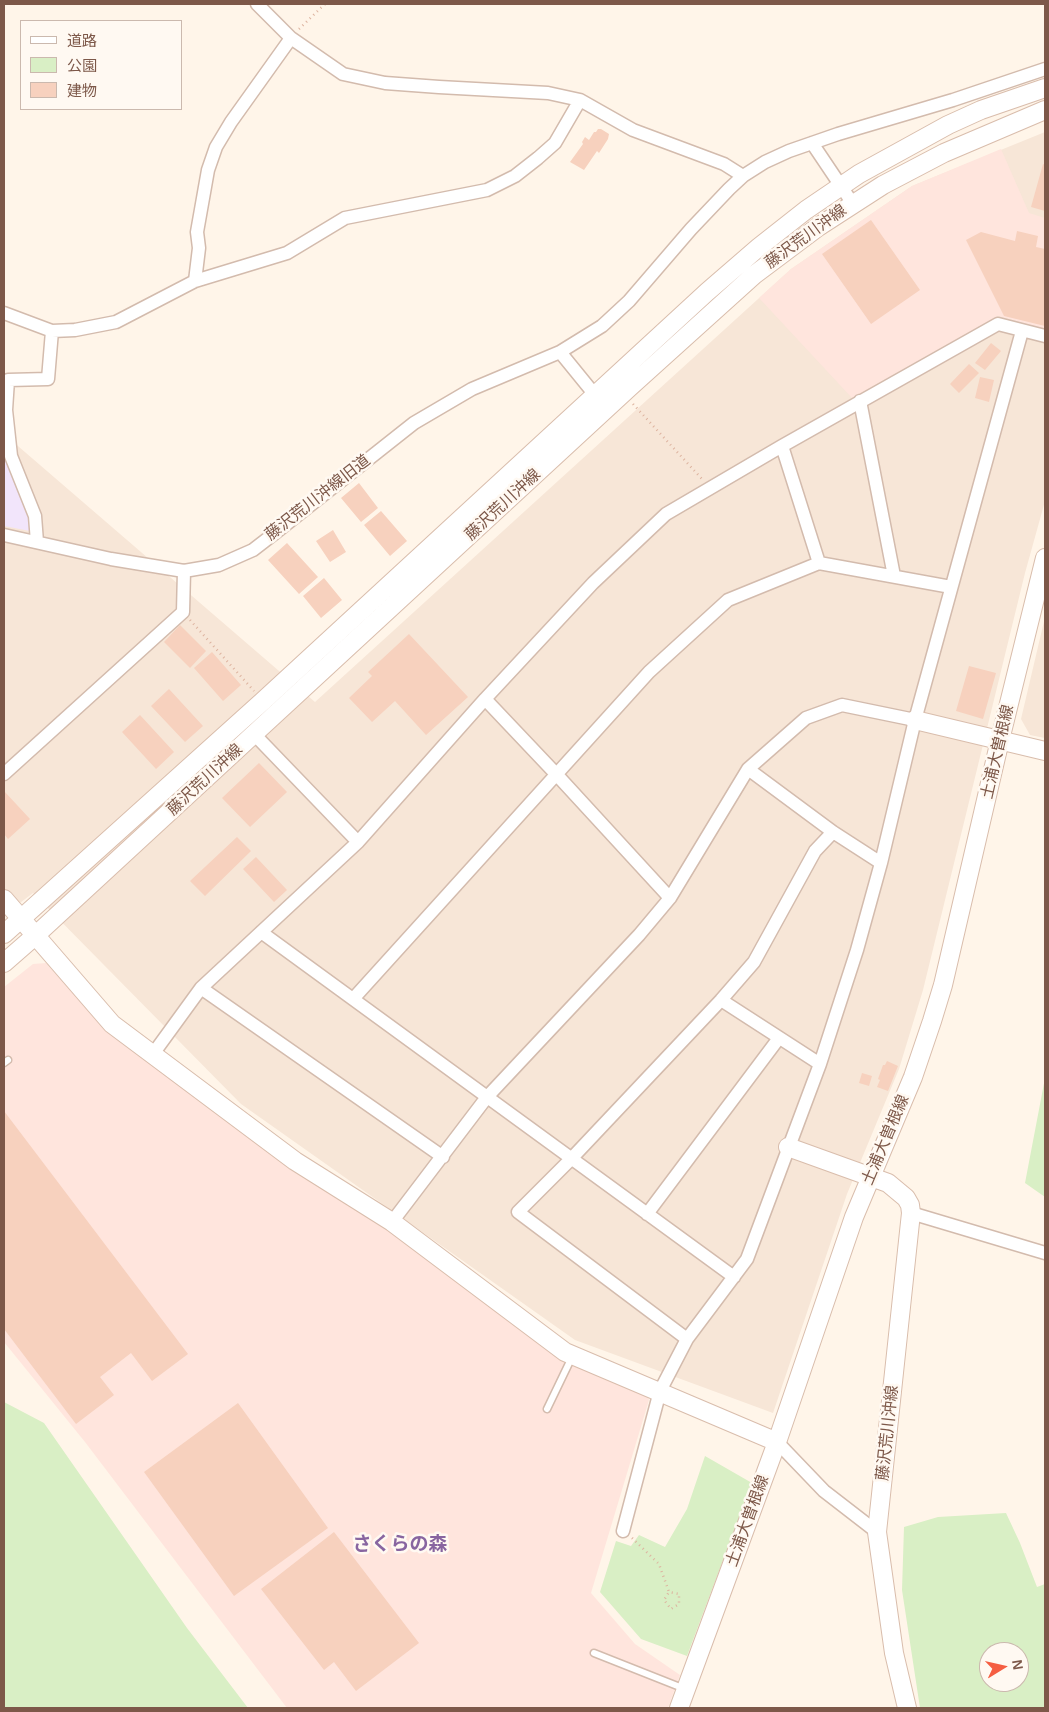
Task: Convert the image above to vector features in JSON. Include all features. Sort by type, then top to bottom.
[{"type":"main road","name":"藤沢荒川沖線","points":[[4,934],[263,701],[707,292],[759,247],[806,210],[859,174],[948,125],[981,110],[1045,88]]},
{"type":"main road","name":"藤沢荒川沖線","points":[[4,963],[36,936],[630,387],[754,275],[818,227],[883,186],[944,153],[1045,110]]},
{"type":"main road","name":"土浦大曽根線","points":[[679,1708],[776,1442],[854,1217],[913,1077],[940,994],[1045,558]]},
{"type":"main road","points":[[915,720],[1045,751]]},
{"type":"main road","points":[[4,899],[112,1024],[295,1161],[392,1222],[565,1352],[776,1442]]},
{"type":"main road","points":[[788,1147],[888,1183],[906,1198],[910,1205],[911,1213]]},
{"type":"main road","name":"藤沢荒川沖線","points":[[907,1708],[894,1653],[877,1532],[911,1213]]},
{"type":"street","points":[[257,4],[291,38],[343,74],[385,83],[548,93],[580,100],[633,130],[724,164],[743,176]]},
{"type":"street","points":[[195,281],[198,248],[197,232],[208,170],[216,147],[230,122],[291,38]]},
{"type":"street","name":"藤沢荒川沖線旧道","points":[[4,535],[110,560],[184,571],[219,565],[253,550],[414,423],[472,389],[560,352],[602,326],[629,301],[691,228],[743,176],[766,162],[812,143],[953,100],[1045,69]]},
{"type":"street","points":[[4,313],[52,331],[75,330],[116,322],[195,281],[287,253],[345,218],[487,190],[515,176],[555,142],[580,100]]},
{"type":"street","points":[[812,143],[853,204]]},
{"type":"street","points":[[153,1054],[201,988],[358,842],[593,583],[666,514],[860,401],[998,324],[1045,336]]},
{"type":"street","points":[[37,542],[35,516],[12,456],[6,410],[8,380],[48,379],[52,331]]},
{"type":"street","points":[[623,1530],[660,1391],[686,1339],[747,1259],[820,1064],[857,950],[881,863],[915,720],[1022,331]]},
{"type":"street","points":[[560,352],[595,395]]},
{"type":"street","points":[[860,401],[894,576]]},
{"type":"street","points":[[782,446],[819,562]]},
{"type":"street","points":[[353,999],[649,672],[728,600],[819,562],[951,587]]},
{"type":"street","points":[[4,774],[183,612],[184,571]]},
{"type":"street","points":[[485,700],[670,898]]},
{"type":"street","points":[[392,1222],[487,1097],[639,935],[670,898],[748,770],[806,718],[842,705],[915,720]]},
{"type":"street","points":[[254,734],[358,842]]},
{"type":"street","points":[[748,770],[833,832],[881,863]]},
{"type":"street","points":[[686,1339],[518,1212],[572,1159],[721,1000],[754,962],[815,851],[833,832]]},
{"type":"street","points":[[261,932],[734,1277]]},
{"type":"street","points":[[201,988],[443,1157]]},
{"type":"street","points":[[721,1000],[820,1064]]},
{"type":"street","points":[[647,1214],[779,1038]]},
{"type":"street","points":[[911,1213],[1045,1253]]},
{"type":"street","points":[[776,1442],[824,1491],[877,1532]]},
{"type":"lane","points":[[547,1410],[573,1356]]},
{"type":"lane","points":[[594,1653],[686,1689]]},
{"type":"path","points":[[291,38],[324,4]]},
{"type":"path","points":[[632,403],[711,487]]},
{"type":"path","points":[[183,612],[263,701]]},
{"type":"path","points":[[623,1530],[659,1564],[669,1592]]},
{"type":"path","points":[[669,1592],[679,1594],[679,1604],[671,1609],[664,1600],[669,1592]]},
{"type":"shaded area","points":[[1045,132],[1045,501],[1025,573],[923,990],[899,1069],[847,1194],[773,1413],[575,1340],[241,1104],[33,893],[4,915],[4,434],[315,702],[791,269],[912,186]]},
{"type":"shaded area","points":[[1001,149],[1029,213],[1045,218],[1045,329],[998,316],[852,398],[759,298],[791,269],[912,186]]},
{"type":"shaded area","points":[[4,444],[29,512],[32,529],[30,531],[4,526]]},
{"type":"shaded area","points":[[1045,617],[1045,738],[1030,735],[1021,719]]},
{"type":"shaded area","points":[[46,963],[104,1028],[387,1228],[556,1355],[647,1394],[649,1400],[591,1593],[635,1644],[680,1675],[668,1708],[287,1708],[85,1442],[4,1342],[4,987],[33,964]]},
{"type":"green space","points":[[1045,1078],[1045,1197],[1025,1183]]},
{"type":"green space","points":[[4,1402],[44,1423],[187,1628],[248,1708],[4,1708]]},
{"type":"green space","points":[[705,1456],[752,1483],[687,1656],[641,1639],[600,1592],[616,1541],[631,1546],[639,1535],[665,1547],[687,1509]]},
{"type":"green space","points":[[1006,1513],[1037,1587],[1045,1584],[1045,1708],[920,1708],[902,1590],[904,1527],[938,1517]]},
{"type":"building","points":[[598,129],[609,134],[608,139],[584,170],[570,162],[583,144],[582,142],[585,137],[589,140]]},
{"type":"building","points":[[1043,164],[1045,165],[1045,211],[1031,207]]},
{"type":"building","points":[[871,220],[920,290],[871,324],[822,254]]},
{"type":"building","points":[[1017,231],[1038,236],[1036,247],[1045,249],[1045,326],[1004,316],[966,240],[981,232],[1015,241]]},
{"type":"building","points":[[991,343],[1001,351],[985,370],[975,363]]},
{"type":"building","points":[[969,364],[979,373],[959,393],[950,384]]},
{"type":"building","points":[[980,377],[994,380],[989,402],[975,398]]},
{"type":"building","points":[[359,483],[378,508],[361,522],[341,498]]},
{"type":"building","points":[[381,511],[407,541],[390,556],[364,525]]},
{"type":"building","points":[[333,530],[346,552],[330,562],[316,541]]},
{"type":"building","points":[[287,543],[318,577],[299,594],[268,560]]},
{"type":"building","points":[[324,578],[342,600],[321,618],[303,596]]},
{"type":"building","points":[[180,625],[206,651],[190,668],[164,642]]},
{"type":"building","points":[[409,634],[468,697],[426,735],[395,701],[372,722],[349,698],[372,676],[368,672]]},
{"type":"building","points":[[212,652],[241,685],[223,701],[194,668]]},
{"type":"building","points":[[969,666],[996,673],[983,719],[956,711]]},
{"type":"building","points":[[169,689],[203,726],[185,742],[151,706]]},
{"type":"building","points":[[140,715],[174,752],[156,769],[122,732]]},
{"type":"building","points":[[259,763],[287,792],[250,827],[222,798]]},
{"type":"building","points":[[4,791],[30,819],[8,839],[4,834]]},
{"type":"building","points":[[237,837],[251,851],[205,896],[190,881]]},
{"type":"building","points":[[256,857],[287,890],[274,902],[243,869]]},
{"type":"building","points":[[887,1061],[898,1066],[888,1091],[877,1087],[883,1065]]},
{"type":"building","points":[[862,1073],[872,1076],[869,1086],[859,1083]]},
{"type":"building","points":[[4,1111],[188,1354],[152,1381],[131,1353],[100,1377],[114,1395],[76,1424],[4,1329]]},
{"type":"building","points":[[238,1403],[328,1528],[234,1596],[144,1472]]},
{"type":"building","points":[[334,1532],[419,1643],[356,1691],[334,1662],[324,1670],[261,1589]]},
{"type":"district","name":"さくらの森","points":[[400,1545]]}]
